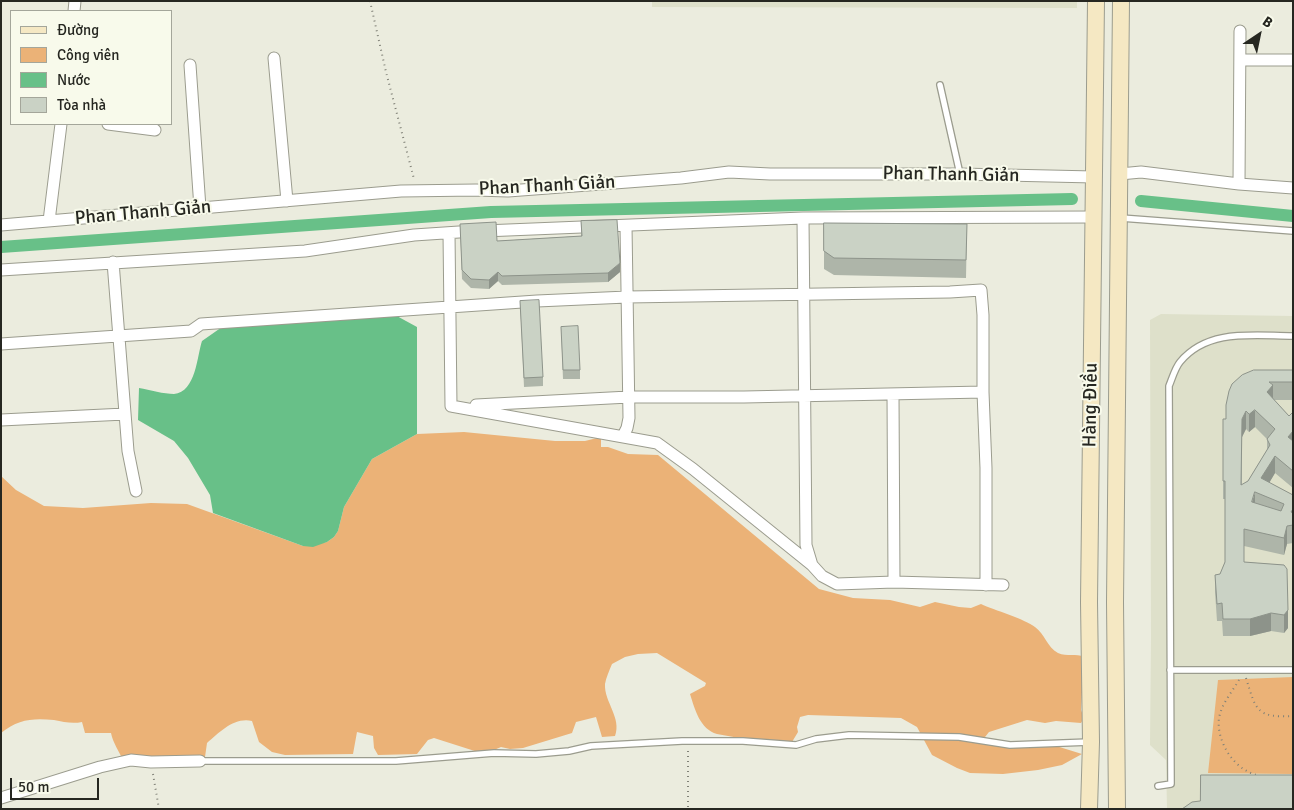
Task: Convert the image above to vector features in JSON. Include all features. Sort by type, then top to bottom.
[{"type":"main road","name":"Hàng Điều","points":[[1090,809],[1089,602],[1096,1]]},
{"type":"main road","name":"Hàng Điều","points":[[1116,809],[1115,602],[1121,1]]},
{"type":"main road","points":[[1089,602],[1115,602]]},
{"type":"street","points":[[1239,184],[1240,31]]},
{"type":"street","points":[[274,58],[286,201]]},
{"type":"street","points":[[1240,60],[1293,60]]},
{"type":"street","points":[[190,65],[200,208]]},
{"type":"street","points":[[49,221],[61,125]]},
{"type":"street","points":[[116,125],[155,130]]},
{"type":"street","name":"Phan Thanh Giản","points":[[1,225],[417,191],[525,190],[681,178],[729,172],[1094,177]]},
{"type":"street","points":[[1120,174],[1141,172],[1239,184],[1293,188]]},
{"type":"street","points":[[1,270],[305,251],[414,235],[449,233],[803,218],[1093,217]]},
{"type":"street","points":[[803,218],[806,545],[812,565]]},
{"type":"street","points":[[623,436],[629,418],[626,226]]},
{"type":"street","points":[[449,233],[452,406]]},
{"type":"street","points":[[113,262],[128,451],[136,491]]},
{"type":"street","points":[[1,344],[190,331],[201,324],[537,301],[627,297],[981,290],[983,315],[982,392],[986,468],[986,585]]},
{"type":"street","points":[[452,406],[629,397],[982,392]]},
{"type":"street","points":[[893,394],[894,582]]},
{"type":"street","points":[[452,406],[657,443],[812,565],[822,576],[837,584],[894,582],[1003,585]]},
{"type":"street","points":[[1,420],[125,414]]},
{"type":"street","points":[[1,798],[100,767],[131,760],[151,762],[200,761]]},
{"type":"lane","points":[[940,85],[960,174]]},
{"type":"lane","points":[[1118,218],[1293,231]]},
{"type":"lane","points":[[1158,786],[1171,784],[1169,386],[1179,363],[1195,347],[1214,339],[1239,336],[1293,336]]},
{"type":"lane","points":[[1170,670],[1293,670]]},
{"type":"lane","points":[[200,761],[396,761],[494,753],[536,754],[569,751],[591,746],[688,741],[743,741],[796,746],[816,739],[849,735],[932,735],[960,737],[1010,745],[1091,742]]},
{"type":"path","points":[[370,1],[386,72],[417,191]]},
{"type":"path","points":[[1244,671],[1258,710],[1266,715],[1293,716]]},
{"type":"path","points":[[1244,671],[1224,704],[1219,719],[1221,737],[1226,751],[1232,759],[1248,773],[1262,776]]},
{"type":"path","points":[[688,741],[688,809]]},
{"type":"path","points":[[151,762],[158,809]]},
{"type":"shaded area","points":[[652,1],[1077,1],[1077,8],[652,7]]},
{"type":"shaded area","points":[[1161,314],[1293,316],[1293,809],[1167,809],[1166,760],[1150,745],[1150,320]]},
{"type":"green space","points":[[464,432],[555,441],[585,441],[601,437],[601,447],[608,447],[628,454],[658,455],[819,589],[853,598],[890,600],[920,607],[935,602],[971,608],[981,604],[1030,624],[1038,630],[1058,653],[1084,657],[1081,710],[1084,718],[1081,723],[1056,721],[1045,723],[1027,720],[989,732],[985,737],[991,745],[1053,745],[1082,754],[1062,765],[1038,770],[1003,774],[970,773],[932,755],[917,727],[901,718],[808,715],[800,717],[797,727],[798,732],[792,742],[778,745],[717,734],[711,732],[702,723],[690,694],[705,686],[706,683],[657,653],[625,657],[612,664],[605,684],[605,691],[615,716],[617,729],[615,736],[602,737],[596,717],[576,722],[572,733],[523,748],[510,749],[501,747],[487,753],[481,753],[434,738],[428,740],[417,754],[378,755],[374,748],[373,736],[357,732],[353,754],[285,755],[272,752],[259,742],[252,721],[245,720],[228,726],[207,743],[205,757],[153,762],[123,760],[111,733],[85,733],[82,722],[26,720],[7,728],[1,733],[1,476],[16,490],[44,506],[83,508],[151,503],[187,504],[303,546],[327,542],[334,537],[338,531],[344,507],[372,459],[417,434]]},
{"type":"green space","points":[[1293,677],[1293,774],[1208,773],[1218,680]]},
{"type":"water","points":[[395,315],[417,327],[417,434],[372,459],[344,507],[338,531],[327,542],[313,547],[303,546],[213,513],[210,495],[188,458],[174,441],[138,420],[139,388],[170,394],[181,392],[191,380],[202,341],[222,327]]},
{"type":"building","points":[[617,220],[620,263],[608,273],[502,276],[498,272],[489,280],[471,279],[462,270],[460,224],[496,222],[497,241],[582,236],[581,221]]},
{"type":"building","points":[[824,223],[967,224],[966,260],[834,258],[824,251]]},
{"type":"building","points":[[539,300],[543,377],[524,378],[520,301]]},
{"type":"building","points":[[578,326],[580,370],[563,370],[561,327]]},
{"type":"building","points":[[1254,370],[1293,370],[1293,382],[1269,382],[1273,385],[1267,392],[1289,416],[1293,412],[1293,431],[1288,437],[1293,441],[1293,471],[1275,456],[1261,478],[1293,495],[1293,509],[1291,512],[1293,513],[1293,525],[1287,526],[1284,538],[1244,529],[1244,562],[1284,565],[1287,569],[1288,610],[1284,615],[1271,613],[1250,619],[1223,619],[1222,603],[1217,604],[1215,575],[1220,574],[1225,562],[1223,419],[1226,419],[1226,405],[1232,384],[1242,375]],"holes":[[[1255,410],[1275,429],[1267,439],[1270,445],[1248,481],[1241,485],[1242,419],[1246,411],[1249,414]],[[1255,492],[1284,504],[1281,511],[1252,502]]]},
{"type":"building","points":[[1201,775],[1293,775],[1293,809],[1182,809],[1192,802],[1200,801]]},
{"type":"waterway","points":[[1,247],[491,212],[1072,199]]},
{"type":"waterway","points":[[1141,201],[1293,216]]}]
